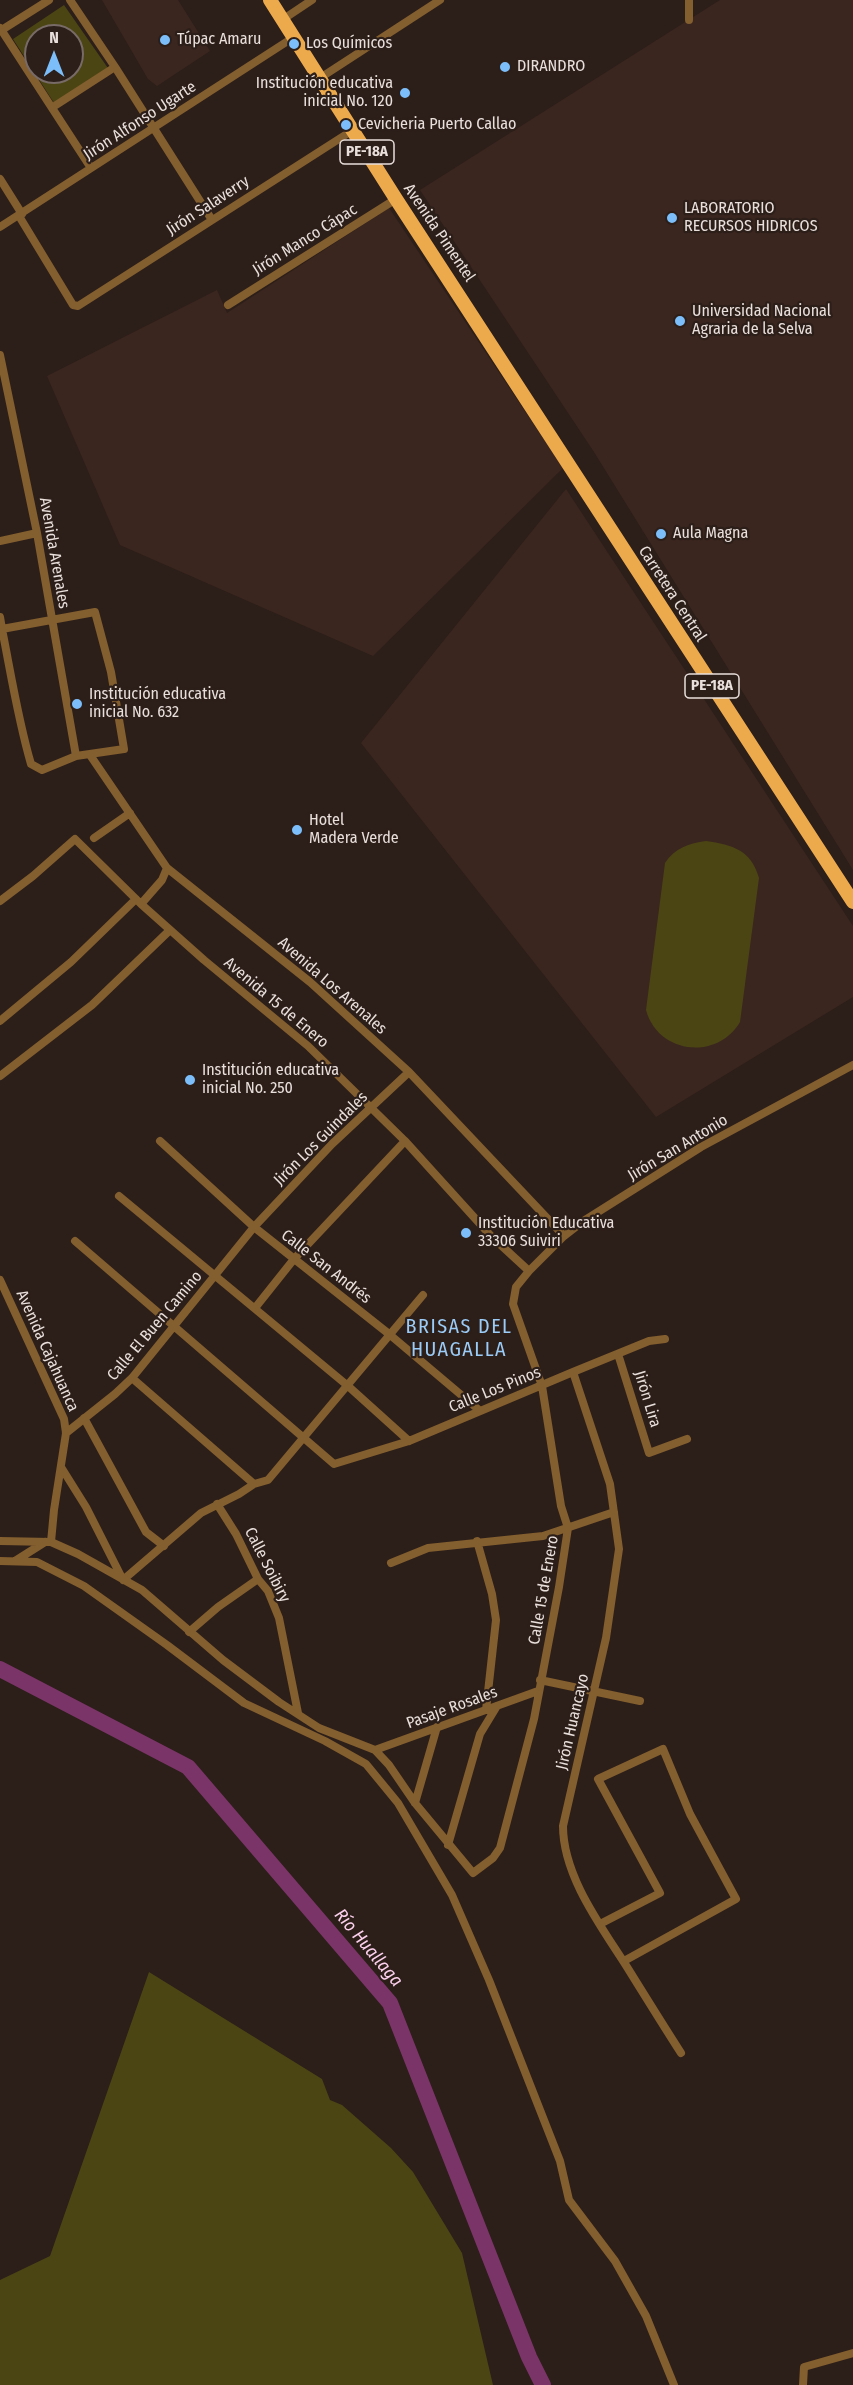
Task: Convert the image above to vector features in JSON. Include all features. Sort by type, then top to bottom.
[{"type":"highway","name":"Avenida Pimentel","points":[[270,0],[465,303]]},
{"type":"highway","name":"Carretera Central","points":[[465,303],[853,902]]},
{"type":"street","points":[[49,0],[0,30],[91,168]]},
{"type":"street","points":[[70,0],[116,67],[212,220]]},
{"type":"street","points":[[282,20],[312,0]]},
{"type":"street","points":[[320,78],[440,0]]},
{"type":"street","points":[[689,0],[689,20]]},
{"type":"street","name":"Jirón Alfonso Ugarte","points":[[0,227],[294,38]]},
{"type":"street","points":[[52,107],[116,67]]},
{"type":"street","name":"Jirón Salaverry","points":[[20,215],[73,305],[78,306],[353,130]]},
{"type":"street","points":[[0,179],[20,215]]},
{"type":"street","name":"Jirón Manco Cápac","points":[[228,304],[396,199]]},
{"type":"street","name":"Avenida Arenales","points":[[0,354],[38,533],[76,756]]},
{"type":"street","points":[[0,397],[9,396]]},
{"type":"street","points":[[0,541],[38,533]]},
{"type":"street","points":[[0,617],[1,629],[24,742],[31,764],[42,770],[76,756],[124,749],[111,672],[95,612],[1,629]]},
{"type":"street","name":"Avenida Los Arenales","points":[[90,755],[167,868],[310,982],[409,1072],[564,1236]]},
{"type":"street","points":[[94,838],[129,813]]},
{"type":"street","name":"Avenida 15 de Enero","points":[[0,901],[75,839],[170,930],[308,1046],[372,1107],[491,1236],[529,1271]]},
{"type":"street","points":[[0,1021],[71,962],[162,880],[167,868]]},
{"type":"street","points":[[0,1077],[92,1005],[170,930]]},
{"type":"street","name":"Jirón San Antonio","points":[[529,1271],[564,1236],[701,1148],[853,1065]]},
{"type":"street","name":"Jirón Los Guindales","points":[[254,1227],[332,1144],[409,1072]]},
{"type":"street","name":"Calle San Andrés","points":[[160,1141],[254,1227],[389,1334],[479,1410]]},
{"type":"street","points":[[255,1308],[294,1259],[405,1141]]},
{"type":"street","points":[[119,1196],[348,1386],[409,1442]]},
{"type":"street","name":"Calle El Buen Camino","points":[[66,1432],[116,1394],[132,1377],[254,1227]]},
{"type":"street","points":[[75,1241],[173,1328],[304,1438]]},
{"type":"street","name":"Calle 15 de Enero","points":[[448,1845],[472,1873],[493,1858],[500,1848],[534,1719],[568,1528],[561,1506],[542,1386],[513,1307],[516,1287],[529,1271]]},
{"type":"street","name":"Avenida Cajahuanca","points":[[0,1280],[58,1404],[66,1432],[49,1542]]},
{"type":"street","points":[[123,1580],[201,1513],[240,1494],[254,1484],[268,1480],[423,1295]]},
{"type":"street","name":"Calle Los Pinos","points":[[304,1438],[334,1464],[409,1442],[479,1410],[649,1341],[665,1339]]},
{"type":"street","name":"Jirón Lira","points":[[618,1354],[650,1453],[687,1439]]},
{"type":"street","name":"Jirón Huancayo","points":[[573,1372],[610,1484],[619,1549],[606,1638],[563,1826],[563,1842],[566,1855],[592,1913],[681,2054]]},
{"type":"street","points":[[132,1377],[254,1484]]},
{"type":"street","points":[[84,1418],[146,1532],[164,1546]]},
{"type":"street","points":[[61,1467],[86,1506],[123,1580]]},
{"type":"street","name":"Calle Soibiry","points":[[217,1504],[236,1534],[258,1579],[268,1591],[279,1618],[298,1713]]},
{"type":"street","points":[[391,1563],[428,1548],[477,1541],[543,1536],[614,1512]]},
{"type":"street","points":[[0,1541],[49,1542],[142,1590],[189,1632],[279,1702],[319,1728],[375,1750],[389,1764],[415,1803],[438,1829],[448,1845]]},
{"type":"street","points":[[477,1541],[492,1594],[496,1620],[486,1710]]},
{"type":"street","points":[[13,1561],[49,1542]]},
{"type":"street","points":[[0,1561],[37,1562],[84,1586],[244,1703],[366,1764],[398,1803],[452,1895],[489,1980],[561,2161],[569,2200],[626,2280],[646,2316],[674,2385]]},
{"type":"street","points":[[189,1632],[258,1579]]},
{"type":"street","points":[[540,1680],[640,1701]]},
{"type":"street","name":"Pasaje Rosales","points":[[375,1750],[538,1691]]},
{"type":"street","points":[[448,1845],[480,1734],[497,1706]]},
{"type":"street","points":[[415,1803],[437,1727]]},
{"type":"street","points":[[600,1924],[660,1893],[598,1779],[663,1749],[690,1814],[736,1899],[624,1961]]},
{"type":"street","points":[[803,2385],[804,2367],[853,2353]]},
{"type":"shaded area","name":"Túpac Amaru","points":[[102,0],[178,0],[210,51],[157,86],[148,79]]},
{"type":"shaded area","name":"Universidad Nacional Agraria de la Selva","points":[[720,0],[853,0],[853,870],[594,452],[420,190]]},
{"type":"shaded area","points":[[64,5],[77,24],[36,24]]},
{"type":"shaded area","points":[[24,32],[24,56],[13,39]]},
{"type":"shaded area","points":[[84,34],[110,71],[56,106],[42,84],[84,84]]},
{"type":"shaded area","points":[[389,208],[563,468],[373,656],[120,545],[47,376],[217,290],[227,313]]},
{"type":"shaded area","points":[[566,489],[853,926],[853,997],[656,1117],[361,743]]},
{"type":"shaded area","points":[[706,841],[740,850],[751,861],[759,878],[740,1022],[730,1034],[717,1043],[703,1047],[689,1047],[663,1036],[653,1025],[646,1010],[665,863],[683,847]]},
{"type":"shaded area","points":[[149,1972],[322,2079],[330,2100],[342,2105],[391,2148],[413,2172],[462,2253],[493,2385],[0,2385],[0,2280],[50,2256]]},
{"type":"waterway","name":"Río Huallaga","points":[[0,1669],[188,1767],[390,2003],[529,2357],[543,2385]]},
{"type":"place","name":"Túpac Amaru","points":[[165,40]]},
{"type":"place","name":"Los Químicos","points":[[294,44]]},
{"type":"place","name":"DIRANDRO","points":[[505,67]]},
{"type":"place","name":"Institución educativa inicial No. 120","points":[[405,93]]},
{"type":"place","name":"Cevicheria Puerto Callao","points":[[346,125]]},
{"type":"place","name":"LABORATORIO RECURSOS HIDRICOS","points":[[672,218]]},
{"type":"place","name":"Universidad Nacional Agraria de la Selva","points":[[680,321]]},
{"type":"place","name":"Aula Magna","points":[[661,534]]},
{"type":"place","name":"Institución educativa inicial No. 632","points":[[77,704]]},
{"type":"place","name":"Hotel Madera Verde","points":[[297,830]]},
{"type":"place","name":"Institución educativa inicial No. 250","points":[[190,1080]]},
{"type":"place","name":"Institución Educativa 33306 Suiviri","points":[[466,1233]]},
{"type":"district","name":"BRISAS DEL HUAGALLA","points":[[459,1338]]}]
